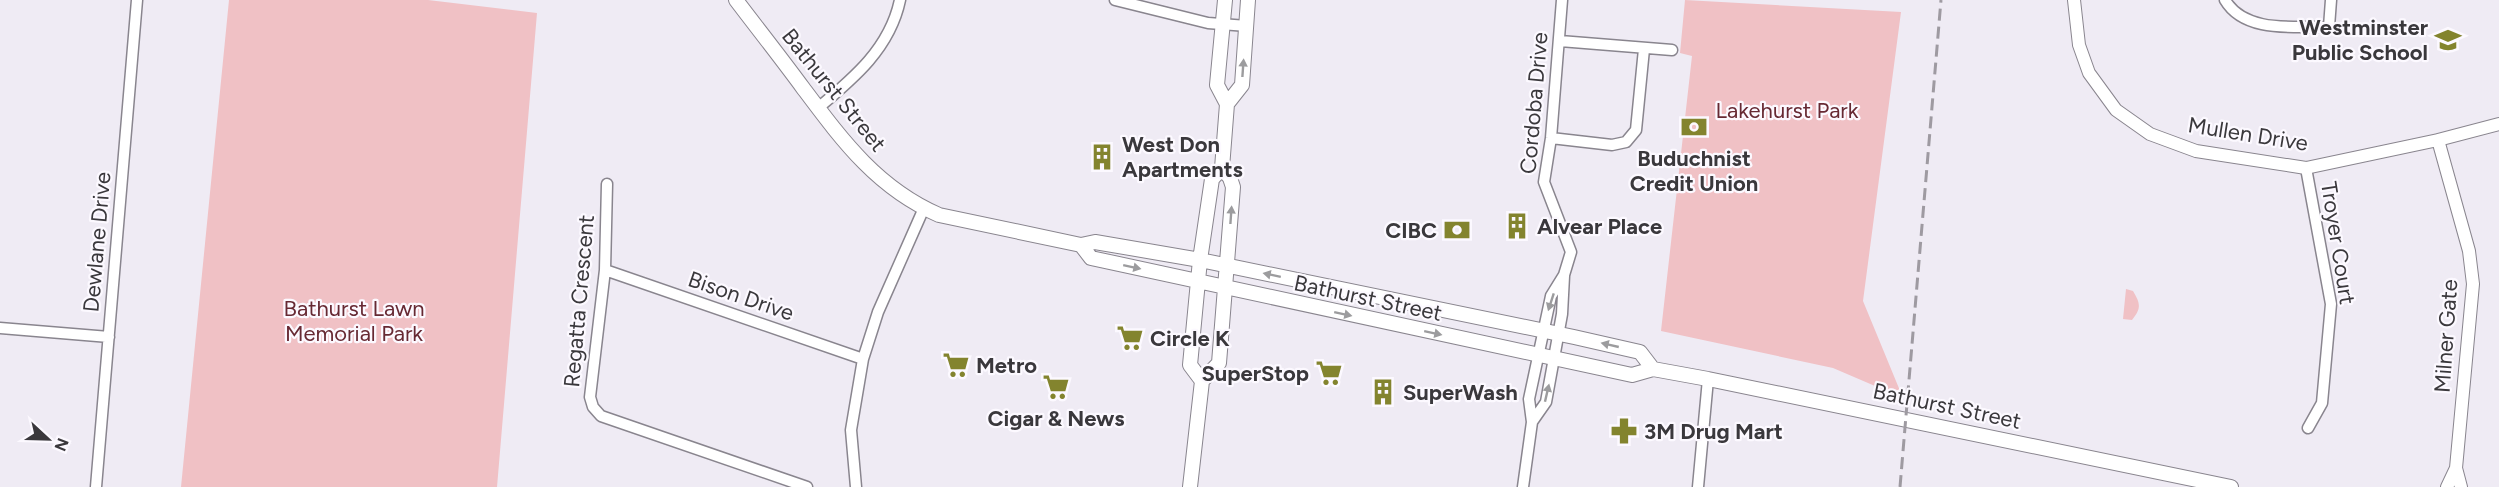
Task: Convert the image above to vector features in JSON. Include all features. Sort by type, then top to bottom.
[{"type":"main road","name":"Bathurst Street","points":[[736,0],[846,146],[886,184],[924,208],[970,223],[1081,245],[1095,242],[1200,260],[1559,333],[1640,352],[1653,369]]},
{"type":"main road","points":[[1202,381],[1190,365],[1200,260],[1212,179],[1222,168],[1227,104],[1217,85],[1225,0]]},
{"type":"main road","points":[[1227,104],[1242,85],[1248,0]]},
{"type":"main road","points":[[1190,487],[1202,381],[1219,363],[1233,187],[1230,178],[1222,168]]},
{"type":"main road","name":"Bathurst Street","points":[[1081,245],[1091,258],[1554,360],[1632,375],[1653,369],[1707,379],[2231,487]]},
{"type":"street","name":"Dewlane Drive","points":[[96,487],[137,0]]},
{"type":"street","points":[[818,108],[873,58],[890,30],[900,0]]},
{"type":"street","points":[[1115,0],[1224,25],[1247,26]]},
{"type":"street","name":"Cordoba Drive","points":[[1532,422],[1529,399],[1551,296],[1563,275],[1571,252],[1544,182],[1551,138],[1562,0]]},
{"type":"street","name":"Mullen Drive","points":[[2074,0],[2079,45],[2089,73],[2116,110],[2150,134],[2196,151],[2306,168],[2438,140],[2499,124]]},
{"type":"street","points":[[2225,0],[2242,16],[2257,24],[2329,27],[2331,0]]},
{"type":"street","points":[[1560,41],[1671,50]]},
{"type":"street","points":[[1551,138],[1612,145],[1630,139],[1636,130],[1644,49]]},
{"type":"street","name":"Milner Gate","points":[[2438,140],[2469,251],[2473,284],[2456,468],[2461,487]]},
{"type":"street","name":"Troyer Court","points":[[2306,168],[2331,304],[2322,403],[2308,428]]},
{"type":"street","name":"Regatta Crescent","points":[[607,184],[605,270],[590,397],[592,407],[601,416],[807,487]]},
{"type":"street","points":[[855,487],[851,430],[863,360],[878,312],[924,208]]},
{"type":"street","name":"Bison Drive","points":[[605,270],[863,360]]},
{"type":"street","name":"Cordoba Drive","points":[[1532,422],[1546,402],[1564,296],[1563,275]]},
{"type":"street","points":[[0,327],[109,337]]},
{"type":"street","points":[[1698,487],[1707,379]]},
{"type":"street","points":[[1524,487],[1532,422]]},
{"type":"street","name":"Milner Gate","points":[[2447,487],[2456,468]]},
{"type":"green space","name":"Bathurst Lawn Memorial Park","points":[[229,0],[428,0],[537,13],[497,487],[181,487]]},
{"type":"green space","name":"Lakehurst Park","points":[[1685,0],[1901,12],[1863,301],[1903,398],[1833,368],[1661,331],[1692,56],[1680,53]]},
{"type":"green space","points":[[2126,289],[2133,291],[2138,302],[2139,309],[2132,320],[2123,319]]},
{"type":"railway","points":[[1900,487],[1941,0]]},
{"type":"place","name":"Westminster Public School","points":[[2448,40]]},
{"type":"place","name":"Buduchnist Credit Union","points":[[1694,127]]},
{"type":"place","name":"West Don Apartments","points":[[1102,157]]},
{"type":"place","name":"Alvear Place","points":[[1517,226]]},
{"type":"place","name":"CIBC","points":[[1457,230]]},
{"type":"place","name":"Circle K","points":[[1130,338]]},
{"type":"place","name":"Metro","points":[[956,365]]},
{"type":"place","name":"SuperStop","points":[[1329,373]]},
{"type":"place","name":"Cigar & News","points":[[1056,387]]},
{"type":"place","name":"SuperWash","points":[[1383,392]]},
{"type":"place","name":"3M Drug Mart","points":[[1624,431]]}]
